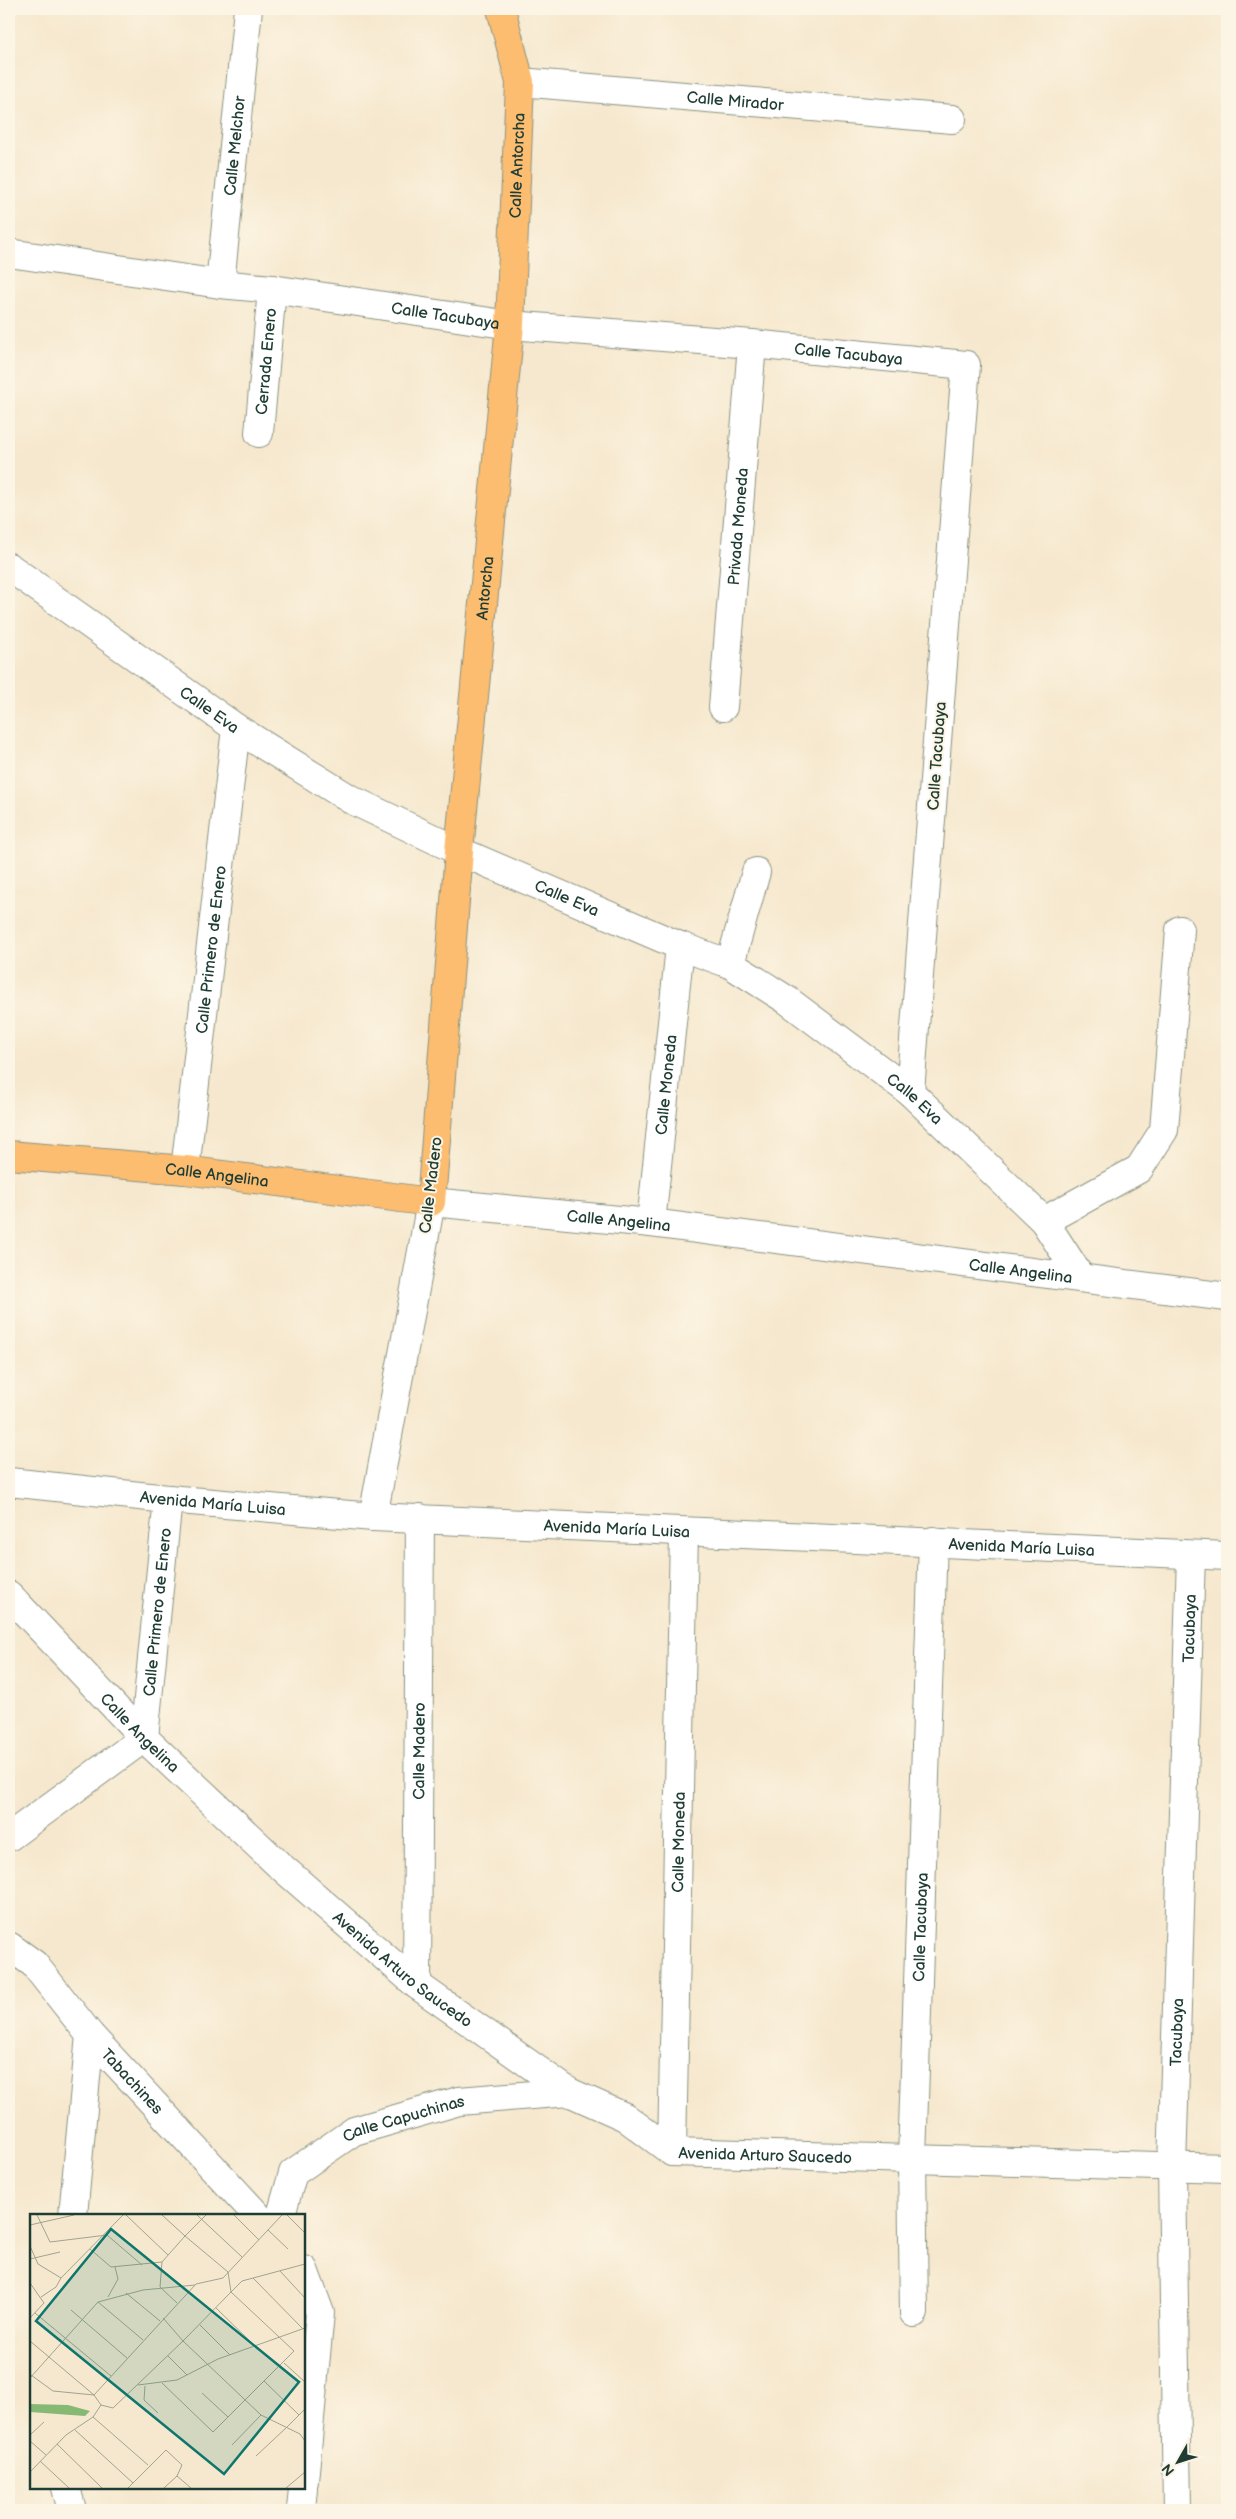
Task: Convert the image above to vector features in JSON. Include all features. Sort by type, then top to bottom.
[{"type":"main road","name":"Calle Antorcha","points":[[501,9],[520,82],[510,325]]},
{"type":"main road","name":"Antorcha","points":[[459,850],[510,325]]},
{"type":"main road","name":"Calle Madero","points":[[431,1202],[459,850]]},
{"type":"main road","name":"Calle Angelina","points":[[9,1155],[185,1170],[431,1202]]},
{"type":"street","name":"Calle Melchor","points":[[220,284],[248,9]]},
{"type":"street","name":"Calle Mirador","points":[[520,82],[952,118]]},
{"type":"street","name":"Calle Tacubaya","points":[[9,253],[220,284],[272,289],[510,325],[752,344],[966,365],[910,1092]]},
{"type":"street","name":"Cerrada Enero","points":[[258,433],[272,289]]},
{"type":"street","name":"Privada Moneda","points":[[723,707],[752,344]]},
{"type":"street","name":"Calle Eva","points":[[9,567],[236,728],[350,799],[459,850],[680,946],[730,964],[787,1000],[910,1092],[1044,1221],[1081,1278]]},
{"type":"street","name":"Calle Primero de Enero","points":[[185,1170],[236,728]]},
{"type":"street","points":[[730,964],[756,872]]},
{"type":"street","points":[[1044,1221],[1139,1169],[1164,1130],[1180,930]]},
{"type":"street","name":"Calle Moneda","points":[[651,1223],[680,946]]},
{"type":"street","name":"Calle Angelina","points":[[431,1202],[651,1223],[1227,1297]]},
{"type":"street","name":"Calle Madero","points":[[373,1517],[431,1202]]},
{"type":"street","name":"Avenida María Luisa","points":[[9,1482],[168,1499],[373,1517],[684,1532],[933,1541],[1227,1556]]},
{"type":"street","name":"Calle Primero de Enero","points":[[144,1738],[168,1499]]},
{"type":"street","name":"Calle Madero","points":[[417,1984],[420,1518]]},
{"type":"street","name":"Calle Moneda","points":[[672,2152],[684,1532]]},
{"type":"street","name":"Calle Tacubaya","points":[[914,2313],[912,2158],[933,1541]]},
{"type":"street","name":"Tacubaya","points":[[1177,2510],[1172,2168],[1191,1555]]},
{"type":"street","name":"Calle Angelina","points":[[9,1595],[144,1738],[278,1864]]},
{"type":"street","points":[[9,1837],[144,1738]]},
{"type":"street","name":"Avenida Arturo Saucedo","points":[[278,1864],[417,1984],[569,2092],[625,2117],[672,2152],[912,2158],[1172,2168],[1227,2168]]},
{"type":"street","name":"Tabachines","points":[[9,1946],[34,1964],[90,2035],[257,2214]]},
{"type":"street","points":[[73,2214],[90,2035]]},
{"type":"street","name":"Calle Capuchinas","points":[[281,2214],[293,2173],[354,2131],[459,2101],[569,2092]]},
{"type":"street","points":[[305,2273],[320,2313],[305,2470]]},
{"type":"street","points":[[66,2489],[72,2510]]},
{"type":"street","points":[[301,2510],[303,2489]]}]
